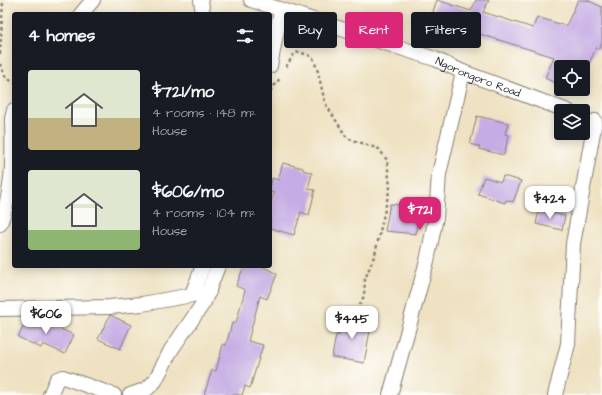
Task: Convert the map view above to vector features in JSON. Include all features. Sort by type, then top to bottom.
[{"type":"street","points":[[83,12],[93,0]]},
{"type":"street","points":[[201,0],[203,12]]},
{"type":"street","name":"Ngorongoro Road","points":[[251,0],[435,59],[463,72],[554,106]]},
{"type":"street","points":[[272,56],[281,10]]},
{"type":"street","points":[[390,395],[427,261],[436,217],[439,174],[463,72]]},
{"type":"street","points":[[0,224],[8,203],[12,179],[12,119]]},
{"type":"street","points":[[555,395],[568,344],[573,244],[593,120]]},
{"type":"street","points":[[192,294],[202,268]]},
{"type":"street","points":[[130,395],[147,388],[155,381],[171,350],[209,292],[217,268]]},
{"type":"street","points":[[0,309],[109,307],[142,304],[209,292]]},
{"type":"street","points":[[50,395],[57,379],[63,377],[114,395]]},
{"type":"path","points":[[0,54],[3,0]]},
{"type":"path","points":[[284,70],[294,54],[299,52],[310,56],[314,60],[318,72],[325,103],[347,138],[379,149],[387,160],[390,187],[381,221],[375,254],[365,279],[364,296],[360,304],[359,315]]},
{"type":"path","points":[[0,64],[5,76],[12,81]]},
{"type":"path","points":[[272,88],[282,75]]},
{"type":"building","points":[[437,0],[471,11],[476,0],[489,0],[483,12],[533,28],[537,17],[566,26],[578,0],[587,0],[602,7],[602,43],[599,49],[596,48],[590,61],[590,60],[554,60],[554,82],[545,78],[554,57],[481,34],[481,12],[433,12]]},
{"type":"building","points":[[477,116],[508,123],[505,134],[509,135],[504,155],[479,149],[480,147],[470,144]]},
{"type":"building","points":[[283,163],[303,168],[303,170],[312,173],[308,189],[315,190],[309,215],[301,212],[294,235],[272,229],[272,200],[274,193],[272,192],[272,178],[278,180]]},
{"type":"building","points":[[503,176],[521,181],[513,202],[506,200],[505,203],[478,194],[484,177],[501,182]]},
{"type":"building","points":[[390,204],[411,206],[413,215],[418,215],[416,234],[385,231]]},
{"type":"building","points":[[539,210],[565,216],[562,230],[536,224]]},
{"type":"building","points":[[243,268],[266,268],[277,274],[267,299],[260,296],[248,341],[263,345],[250,388],[245,386],[242,395],[204,395],[212,370],[216,371],[223,344],[226,345],[232,323],[236,323],[245,290],[236,286]]},
{"type":"building","points":[[110,315],[131,325],[120,349],[98,339]]},
{"type":"building","points":[[345,317],[364,320],[363,323],[371,325],[364,363],[332,357],[336,335],[339,335],[342,319],[344,320]]},
{"type":"building","points":[[28,318],[43,322],[45,318],[56,323],[54,326],[74,335],[65,354],[43,344],[41,348],[18,337]]}]
